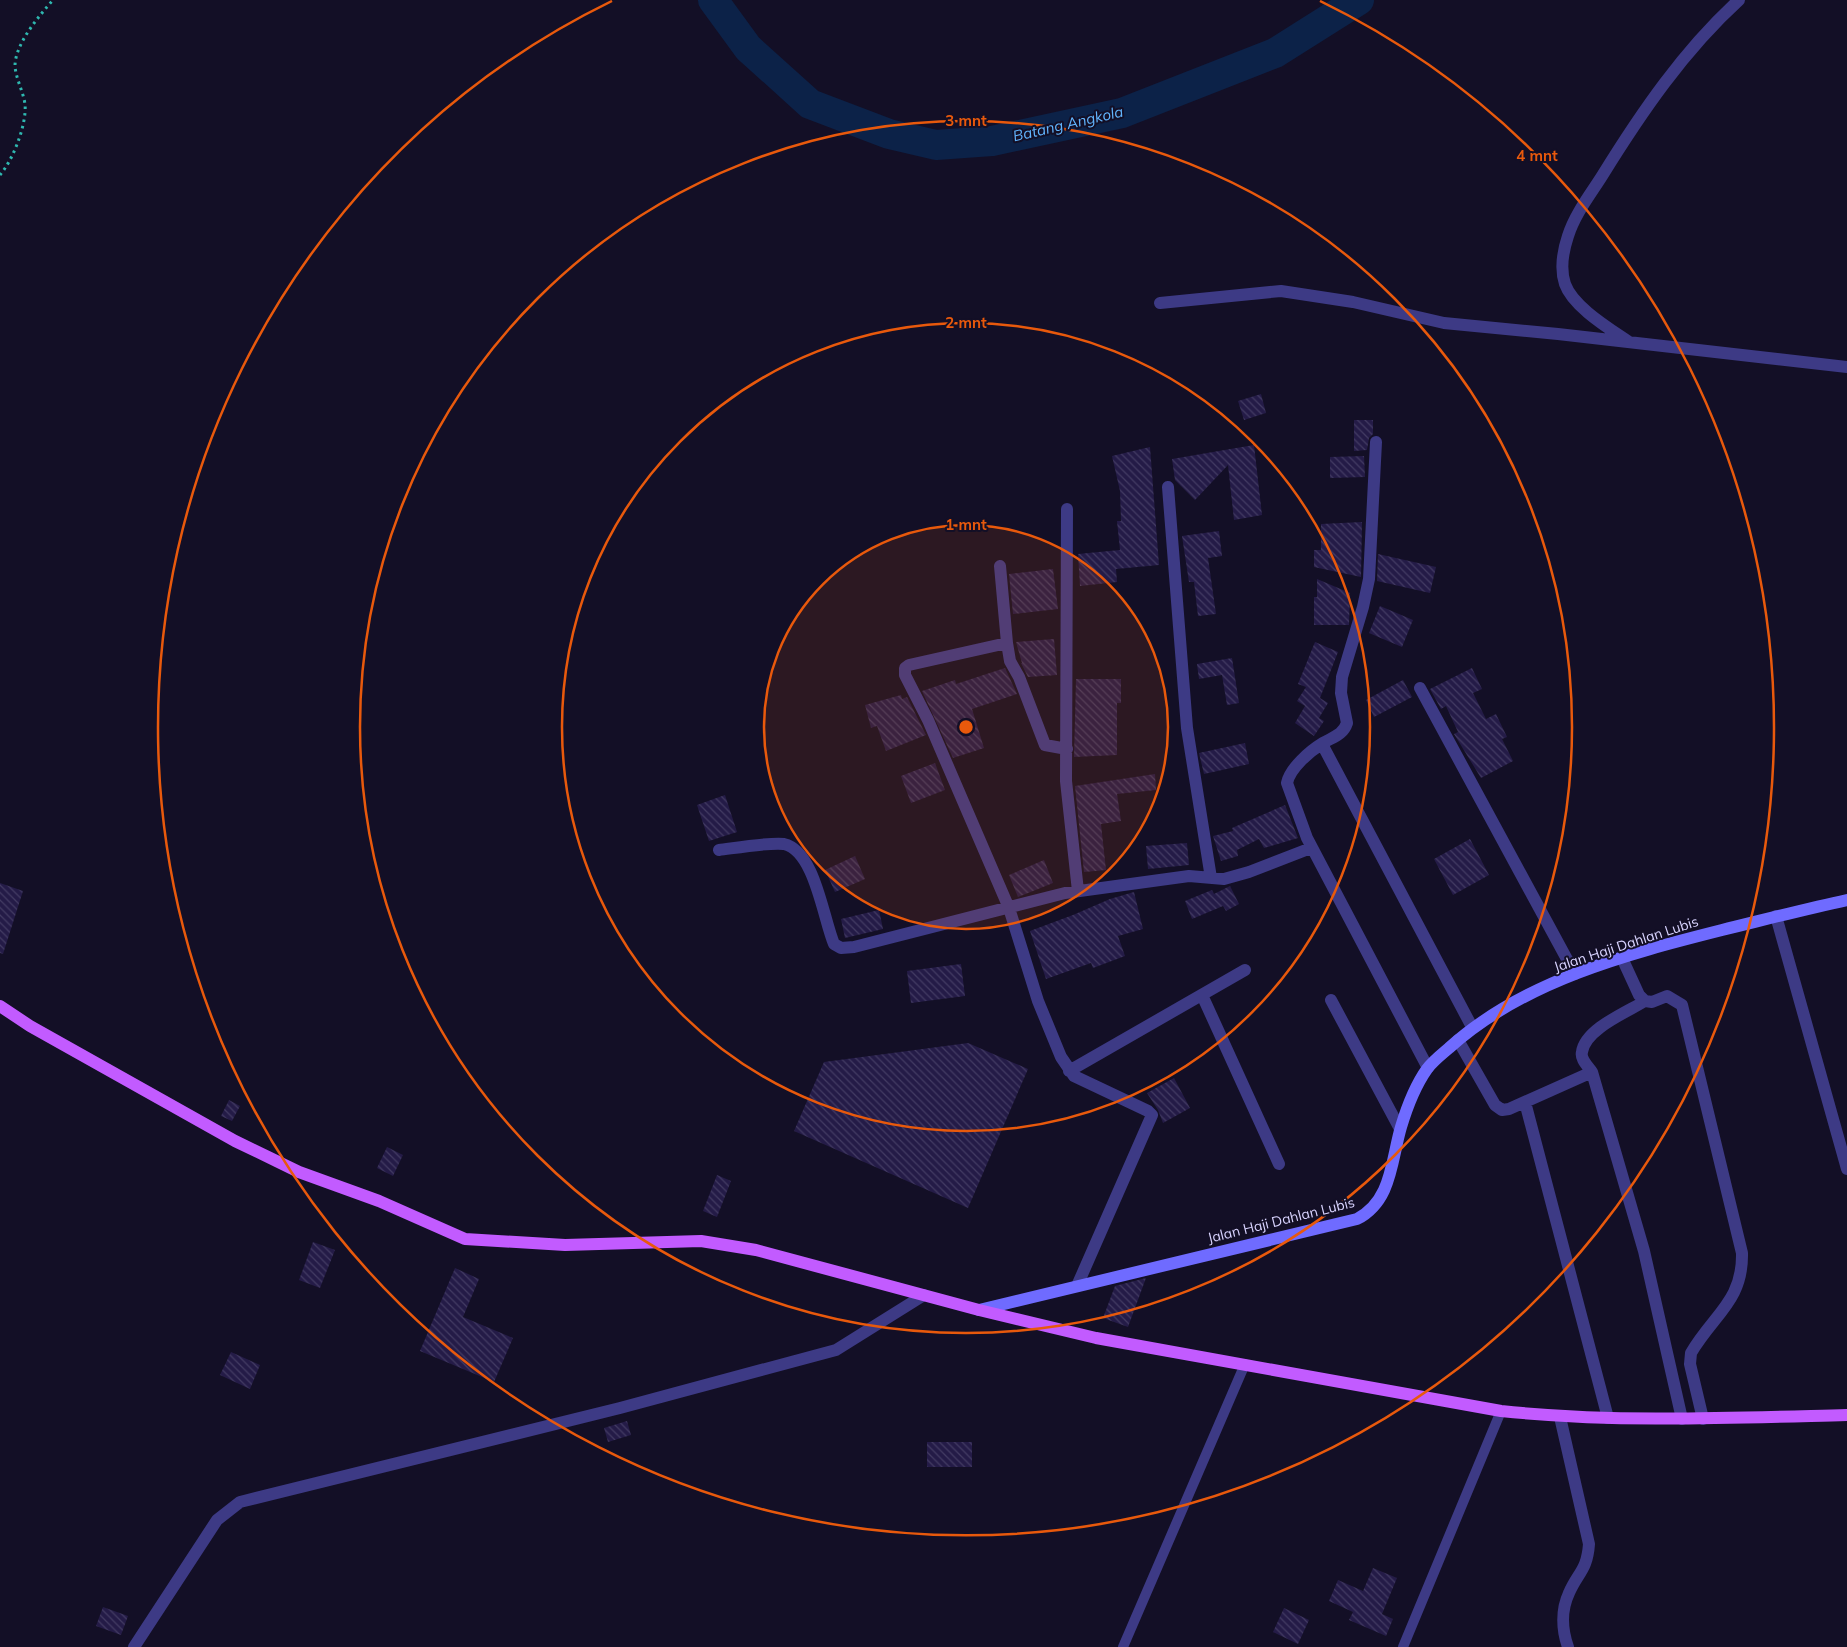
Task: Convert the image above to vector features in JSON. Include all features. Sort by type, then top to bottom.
[{"type":"main road","points":[[0,1006],[30,1026],[235,1141],[300,1172],[379,1201],[465,1239],[565,1245],[701,1241],[756,1250],[979,1310],[1096,1338],[1501,1411],[1560,1417],[1682,1419],[1847,1415]]},
{"type":"street","points":[[1631,344],[1596,320],[1571,296],[1563,274],[1562,262],[1568,236],[1582,208],[1632,128],[1712,25],[1739,0]]},
{"type":"street","points":[[1160,303],[1281,291],[1353,302],[1444,323],[1847,367]]},
{"type":"street","points":[[1376,442],[1369,579],[1363,607],[1342,677],[1341,693],[1348,719],[1341,734],[1322,744],[1291,771],[1287,783],[1312,848],[1428,1068]]},
{"type":"street","points":[[1168,487],[1187,728],[1211,878]]},
{"type":"street","points":[[1067,509],[1066,781],[1078,891]]},
{"type":"street","points":[[1000,566],[1006,643],[1010,661],[1020,677],[1044,745],[1067,749]]},
{"type":"street","points":[[1006,643],[909,665],[905,671],[906,678],[928,720],[1010,908],[1038,1001],[1069,1071],[1090,1085],[1148,1111],[1152,1115],[1077,1286]]},
{"type":"street","points":[[1420,688],[1575,974]]},
{"type":"street","points":[[1322,744],[1472,1028]]},
{"type":"street","points":[[719,850],[784,844],[797,850],[808,865],[834,944],[841,948],[854,947],[1078,891],[1189,876],[1224,879],[1312,848]]},
{"type":"street","name":"Jalan Haji Dahlan Lubis","points":[[979,1310],[1357,1219],[1370,1212],[1378,1202],[1390,1179],[1400,1129],[1409,1101],[1428,1068],[1472,1028],[1525,996],[1575,974],[1666,944],[1847,900]]},
{"type":"street","points":[[1776,916],[1847,1169]]},
{"type":"street","points":[[1622,958],[1639,995],[1645,1001],[1652,1002],[1667,996],[1682,1005],[1742,1253],[1742,1271],[1736,1290],[1691,1353],[1690,1364],[1703,1418]]},
{"type":"street","points":[[1069,1071],[1245,970]]},
{"type":"street","points":[[1202,995],[1279,1164]]},
{"type":"street","points":[[1331,1000],[1400,1129]]},
{"type":"street","points":[[1645,1001],[1602,1026],[1587,1039],[1581,1052],[1584,1062],[1592,1072],[1644,1251],[1682,1419]]},
{"type":"street","points":[[1458,1040],[1494,1105],[1502,1110],[1509,1109],[1592,1072]]},
{"type":"street","points":[[1525,1102],[1608,1418]]},
{"type":"street","points":[[134,1647],[217,1520],[240,1502],[591,1415],[836,1350],[924,1295]]},
{"type":"street","points":[[1560,1417],[1589,1544],[1588,1559],[1579,1578],[1569,1592],[1565,1604],[1563,1633],[1568,1647]]},
{"type":"lane","points":[[1123,1647],[1245,1364]]},
{"type":"lane","points":[[1403,1647],[1501,1411]]},
{"type":"path","points":[[0,175],[24,126],[25,104],[15,66],[18,52],[34,23],[52,0]]},
{"type":"building","points":[[1261,394],[1266,413],[1244,420],[1238,401]]},
{"type":"building","points":[[1354,420],[1373,420],[1373,434],[1369,438],[1367,450],[1354,451]]},
{"type":"building","points":[[1254,445],[1262,515],[1234,520],[1228,465],[1195,500],[1175,480],[1172,459]]},
{"type":"building","points":[[1150,447],[1159,565],[1116,569],[1117,582],[1080,586],[1078,554],[1120,550],[1117,521],[1121,521],[1120,491],[1112,456]]},
{"type":"building","points":[[1364,456],[1365,477],[1330,478],[1330,457]]},
{"type":"building","points":[[1362,522],[1361,577],[1314,567],[1314,550],[1321,550],[1321,524]]},
{"type":"building","points":[[1219,531],[1222,556],[1208,558],[1216,614],[1198,616],[1194,582],[1189,582],[1182,536]]},
{"type":"building","points":[[1378,554],[1436,567],[1430,593],[1377,581]]},
{"type":"building","points":[[1053,569],[1058,609],[1013,614],[1009,574]]},
{"type":"building","points":[[1317,579],[1350,593],[1349,625],[1314,625],[1314,597],[1317,597]]},
{"type":"building","points":[[1380,606],[1413,620],[1402,647],[1369,633]]},
{"type":"building","points":[[1054,639],[1057,675],[1028,677],[1021,663],[1016,642]]},
{"type":"building","points":[[1315,642],[1338,652],[1320,698],[1328,703],[1319,718],[1324,721],[1314,736],[1295,723],[1305,706],[1297,701],[1306,687],[1298,684]]},
{"type":"building","points":[[1232,658],[1239,703],[1227,705],[1222,675],[1199,679],[1197,664]]},
{"type":"building","points":[[1005,668],[1017,694],[972,709],[984,748],[953,758],[922,691],[955,680],[956,684]]},
{"type":"building","points":[[1472,668],[1482,689],[1473,693],[1486,719],[1496,714],[1507,737],[1502,739],[1513,761],[1481,778],[1454,734],[1458,732],[1446,706],[1441,709],[1430,689]]},
{"type":"building","points":[[1076,679],[1121,679],[1121,703],[1117,703],[1117,755],[1074,757]]},
{"type":"building","points":[[1403,680],[1412,697],[1374,717],[1366,700]]},
{"type":"building","points":[[901,695],[902,699],[907,697],[926,735],[886,751],[877,726],[871,728],[865,705]]},
{"type":"building","points":[[1245,743],[1249,764],[1204,774],[1199,753]]},
{"type":"building","points":[[935,763],[945,790],[911,803],[901,776]]},
{"type":"building","points":[[1155,774],[1156,790],[1117,794],[1121,821],[1101,824],[1106,870],[1084,872],[1075,786]]},
{"type":"building","points":[[725,795],[737,832],[709,841],[697,805]]},
{"type":"building","points":[[1285,805],[1298,838],[1264,848],[1259,839],[1237,850],[1238,856],[1221,861],[1213,836],[1233,831],[1232,828]]},
{"type":"building","points":[[1470,839],[1489,875],[1453,895],[1434,859]]},
{"type":"building","points":[[1187,843],[1189,865],[1148,869],[1146,846]]},
{"type":"building","points":[[855,856],[865,879],[835,892],[825,870]]},
{"type":"building","points":[[1044,860],[1053,883],[1018,897],[1009,875]]},
{"type":"building","points":[[0,883],[23,891],[3,954],[0,953]]},
{"type":"building","points":[[1230,886],[1239,904],[1226,911],[1223,906],[1192,919],[1185,901],[1212,890],[1214,894]]},
{"type":"building","points":[[1134,892],[1143,929],[1118,936],[1125,956],[1093,968],[1091,963],[1046,979],[1030,931],[1110,899]]},
{"type":"building","points":[[879,910],[883,929],[845,938],[841,919]]},
{"type":"building","points":[[961,964],[965,996],[911,1003],[907,971]]},
{"type":"building","points":[[968,1043],[1028,1069],[968,1208],[794,1131],[824,1062]]},
{"type":"building","points":[[1174,1078],[1190,1108],[1163,1123],[1158,1110],[1147,1093]]},
{"type":"building","points":[[229,1100],[240,1106],[232,1121],[221,1116]]},
{"type":"building","points":[[387,1147],[403,1155],[393,1176],[377,1168]]},
{"type":"building","points":[[717,1175],[731,1181],[717,1217],[703,1211]]},
{"type":"building","points":[[313,1242],[335,1250],[320,1288],[299,1280]]},
{"type":"building","points":[[455,1268],[479,1279],[463,1317],[513,1338],[494,1382],[420,1351]]},
{"type":"building","points":[[1146,1278],[1128,1327],[1103,1318],[1115,1286]]},
{"type":"building","points":[[231,1352],[260,1365],[250,1389],[220,1375]]},
{"type":"building","points":[[627,1421],[631,1435],[608,1442],[604,1428]]},
{"type":"building","points":[[927,1442],[972,1442],[972,1467],[927,1467]]},
{"type":"building","points":[[1373,1568],[1397,1578],[1382,1614],[1393,1619],[1386,1636],[1349,1620],[1353,1612],[1329,1601],[1338,1580],[1363,1591]]},
{"type":"building","points":[[103,1607],[128,1616],[121,1635],[96,1626]]},
{"type":"building","points":[[1284,1608],[1309,1620],[1298,1644],[1273,1632]]},
{"type":"waterway","name":"Batang Angkola","points":[[713,0],[748,48],[810,104],[889,134],[936,145],[992,141],[1122,113],[1275,53],[1359,0]]}]
